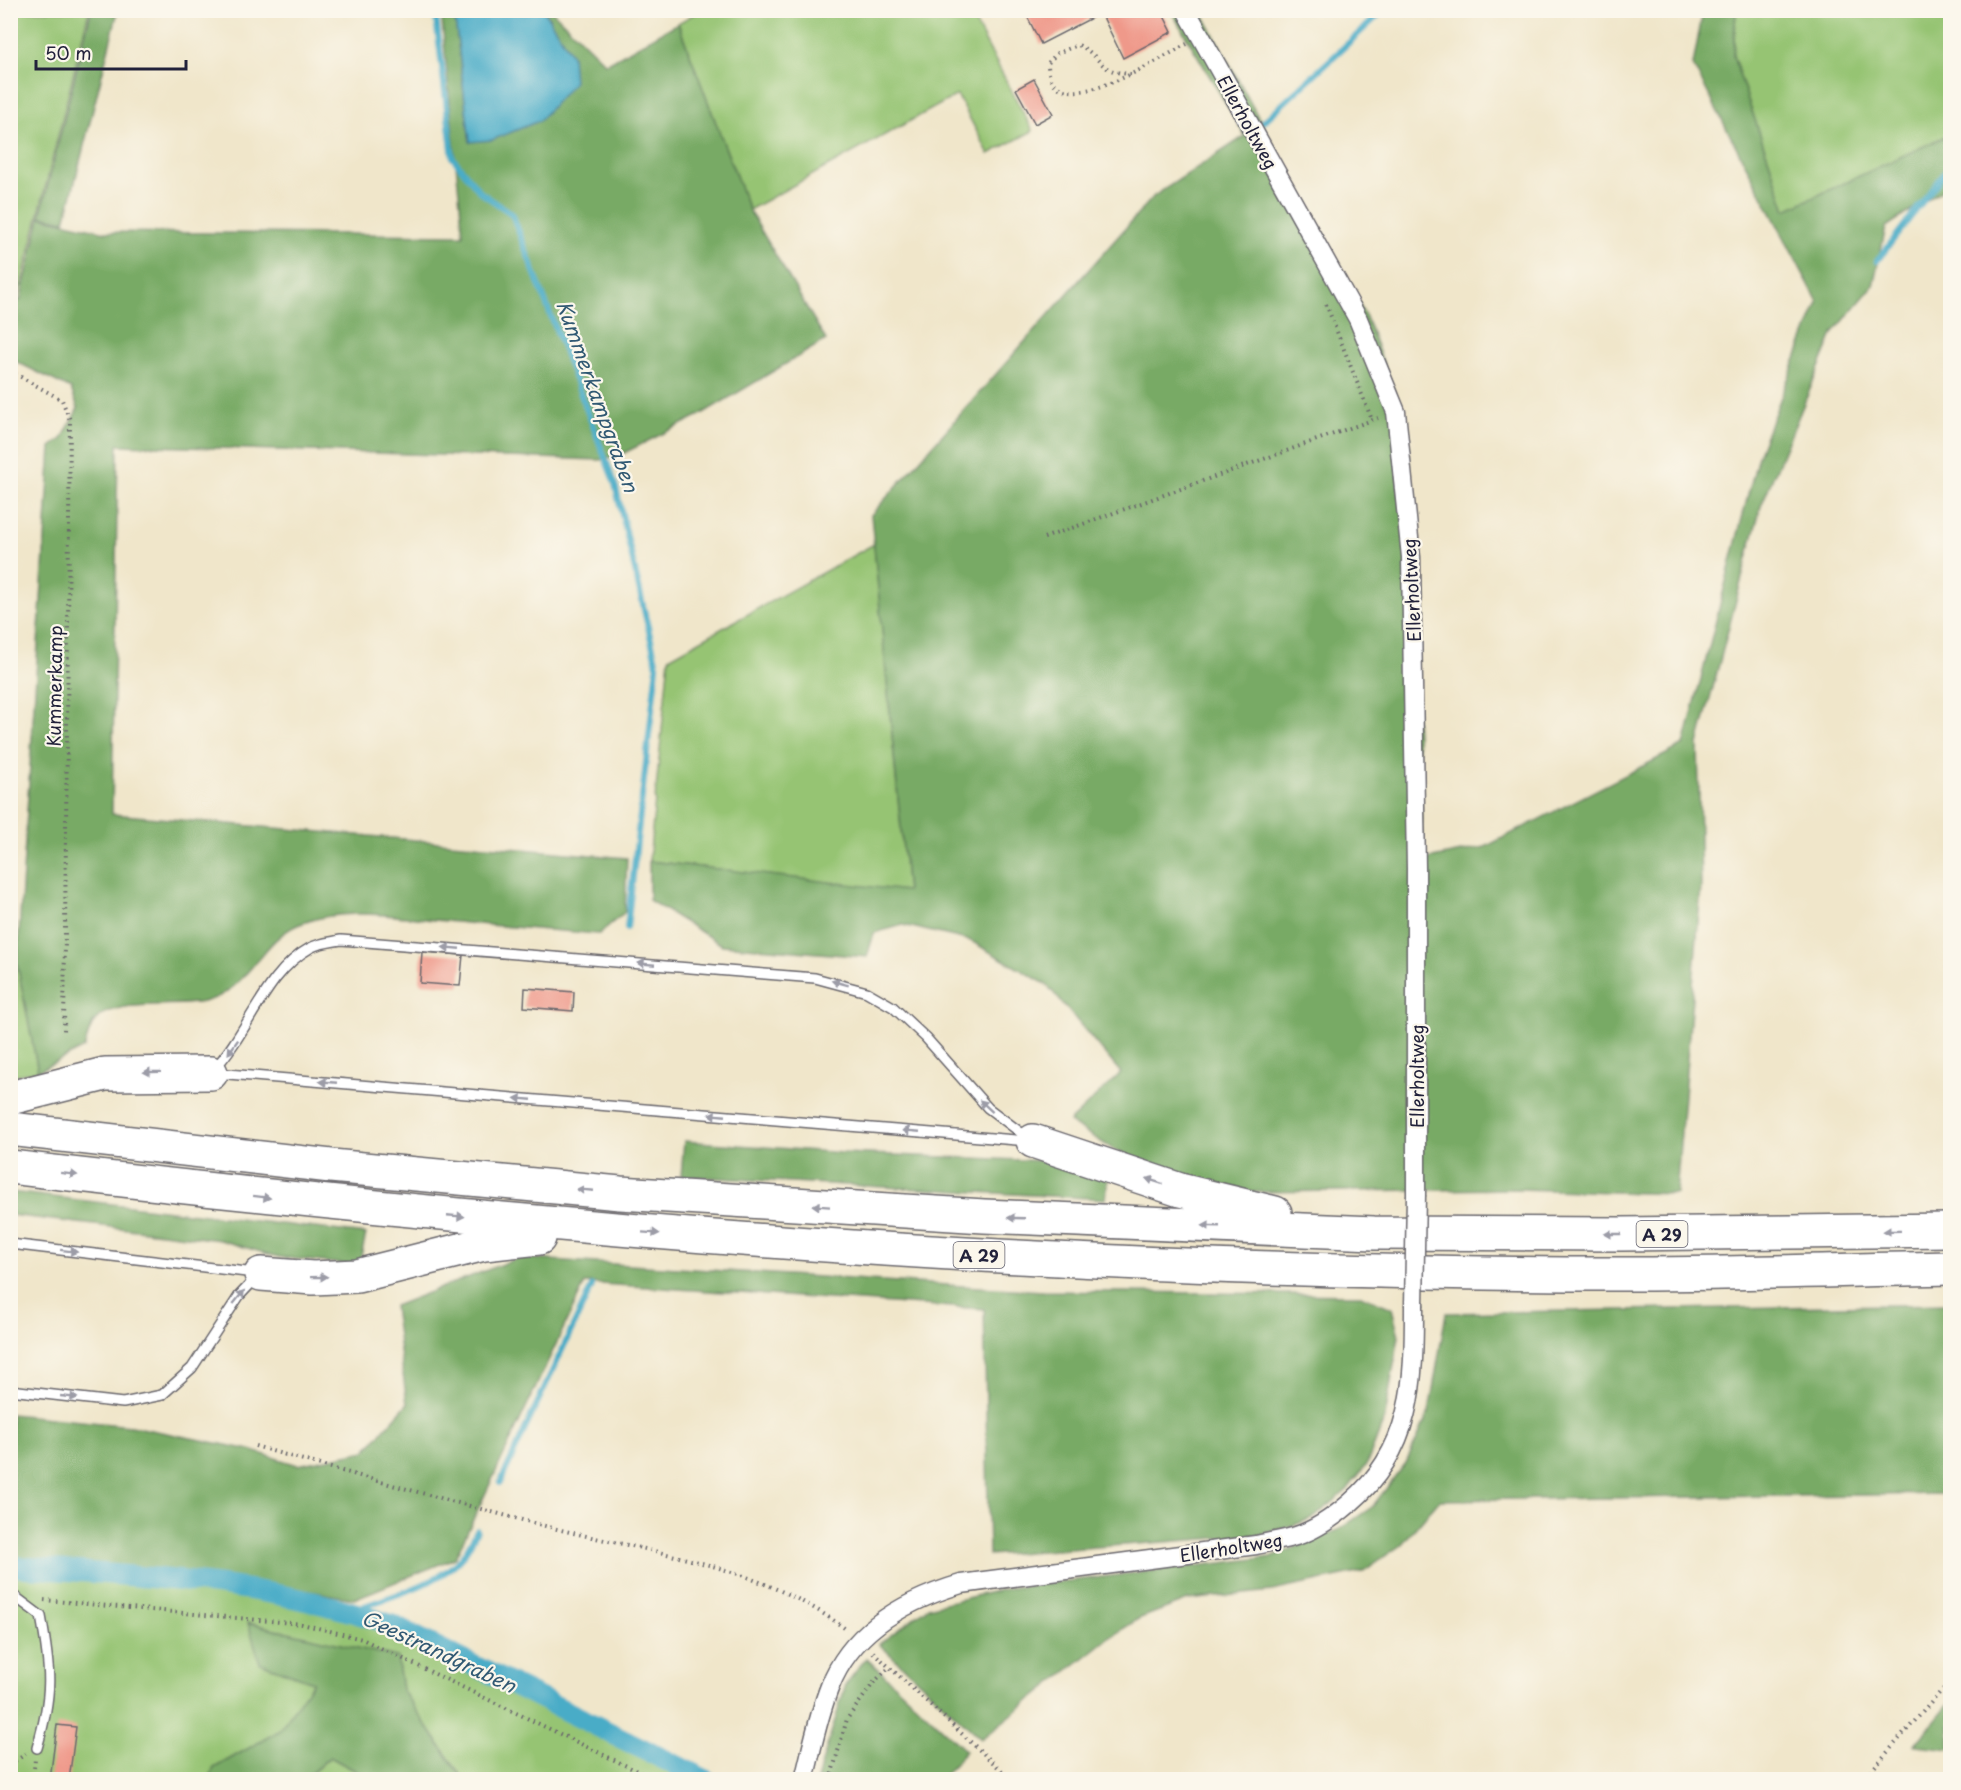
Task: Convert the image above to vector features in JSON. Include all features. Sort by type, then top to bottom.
[{"type":"highway","points":[[10,1098],[105,1074],[211,1073]]},
{"type":"highway","name":"A 29","points":[[10,1129],[331,1166],[620,1193],[984,1216],[1374,1233],[1621,1234],[1950,1230]]},
{"type":"highway","points":[[1033,1141],[1220,1201],[1374,1233]]},
{"type":"highway","name":"A 29","points":[[10,1167],[327,1204],[615,1230],[985,1256],[1374,1270],[1619,1274],[1950,1268]]},
{"type":"highway","points":[[261,1274],[313,1278],[357,1276],[484,1244],[615,1230]]},
{"type":"street","name":"Ellerholtweg","points":[[804,1779],[831,1683],[860,1640],[899,1609],[924,1595],[961,1584],[1256,1545],[1298,1535],[1336,1515],[1367,1488],[1392,1455],[1408,1411],[1414,1364],[1416,1195],[1413,612],[1411,557],[1396,412],[1358,319],[1186,10]]},
{"type":"lane","points":[[211,1073],[229,1053],[287,963],[312,946],[341,940],[803,976],[858,988],[893,1007],[926,1038],[988,1108],[1033,1141]]},
{"type":"lane","points":[[211,1073],[1033,1141]]},
{"type":"lane","points":[[10,1244],[261,1274]]},
{"type":"lane","points":[[10,1390],[123,1403],[162,1395],[192,1368],[239,1296],[261,1274]]},
{"type":"lane","points":[[17,1598],[41,1616],[50,1667],[48,1710],[37,1748]]},
{"type":"path","points":[[1131,75],[1104,69],[1087,49],[1078,45],[1057,53],[1048,63],[1052,84],[1059,90],[1073,93],[1131,75],[1200,36]]},
{"type":"path","points":[[1325,301],[1372,420]]},
{"type":"path","name":"Kummerkamp","points":[[10,371],[62,400],[70,420],[64,1033]]},
{"type":"path","points":[[1044,538],[1396,412]]},
{"type":"path","points":[[255,1446],[443,1500],[715,1564],[782,1590],[837,1623],[860,1640],[1012,1779]]},
{"type":"path","points":[[17,1598],[302,1624],[362,1639],[656,1779]]},
{"type":"path","points":[[830,1779],[847,1719],[875,1681],[890,1667]]},
{"type":"path","points":[[1863,1779],[1950,1681]]},
{"type":"green space","points":[[701,10],[969,11],[1033,131],[989,154],[957,95],[749,210],[678,23]]},
{"type":"green space","points":[[10,11],[89,11],[18,298],[10,293]]},
{"type":"green space","points":[[91,11],[118,11],[65,221],[40,216]]},
{"type":"green space","points":[[441,11],[454,11],[470,142],[550,18],[544,11],[552,11],[606,64],[678,23],[749,210],[826,340],[700,415],[620,455],[601,460],[118,445],[112,814],[627,858],[625,912],[599,934],[372,914],[335,915],[317,919],[300,924],[286,932],[232,988],[219,996],[191,1004],[145,1005],[102,1014],[92,1025],[84,1048],[38,1071],[17,963],[51,447],[62,439],[78,408],[71,389],[11,359],[10,296],[20,301],[40,217],[106,232],[463,235]]},
{"type":"green space","points":[[1171,11],[1201,11],[1366,317],[1401,411],[1423,860],[1485,847],[1684,745],[1758,456],[1818,302],[1693,65],[1703,11],[1736,11],[1733,56],[1786,210],[1950,134],[1950,185],[1886,227],[1873,286],[1834,332],[1761,506],[1698,744],[1701,887],[1676,1194],[1518,1189],[1252,1192],[1183,1177],[1116,1151],[1069,1122],[1121,1073],[1047,985],[971,941],[903,925],[874,933],[867,957],[722,945],[649,900],[649,861],[907,891],[871,515],[1154,196],[1245,136]]},
{"type":"green space","points":[[1736,11],[1950,11],[1950,134],[1786,211],[1733,56]]},
{"type":"green space","points":[[874,544],[907,892],[649,861],[669,658]]},
{"type":"green space","points":[[11,959],[17,963],[38,1071],[11,1076]]},
{"type":"green space","points":[[684,1141],[843,1153],[1051,1161],[1108,1179],[1106,1199],[681,1176]]},
{"type":"green space","points":[[11,1192],[366,1234],[359,1266],[278,1257],[220,1240],[11,1215]]},
{"type":"green space","points":[[518,1258],[1043,1291],[1361,1295],[1392,1308],[1399,1336],[1385,1417],[1367,1464],[1347,1490],[1315,1517],[1258,1535],[989,1555],[984,1309],[585,1283],[455,1558],[354,1599],[240,1579],[11,1558],[11,1414],[131,1426],[246,1449],[298,1465],[365,1451],[407,1404],[394,1306]]},
{"type":"green space","points":[[1950,1304],[1950,1494],[1439,1500],[1401,1545],[1362,1572],[1272,1591],[1188,1600],[1138,1619],[1109,1638],[981,1739],[879,1644],[928,1607],[1009,1588],[1271,1557],[1338,1530],[1372,1507],[1406,1463],[1429,1412],[1446,1313]]},
{"type":"green space","points":[[10,1574],[203,1591],[298,1606],[391,1630],[691,1779],[463,1779],[402,1690],[397,1657],[249,1623],[260,1663],[314,1682],[279,1731],[214,1768],[208,1779],[11,1779]]},
{"type":"green space","points":[[248,1623],[397,1657],[402,1690],[463,1779],[371,1779],[330,1757],[304,1779],[208,1779],[214,1768],[279,1731],[313,1682],[260,1663]]},
{"type":"green space","points":[[866,1658],[966,1751],[941,1779],[817,1779],[846,1684]]},
{"type":"green space","points":[[1950,1702],[1950,1749],[1915,1745]]},
{"type":"green space","points":[[330,1757],[371,1779],[304,1780]]},
{"type":"water","points":[[454,11],[544,11],[572,55],[574,82],[539,121],[492,140],[470,142]]},
{"type":"building","points":[[1024,10],[1161,10],[1172,32],[1123,58],[1101,13],[1041,44]]},
{"type":"building","points":[[1034,79],[1053,114],[1035,124],[1016,89]]},
{"type":"building","points":[[422,952],[463,955],[460,986],[420,983]]},
{"type":"building","points":[[525,988],[574,992],[573,1011],[524,1007]]},
{"type":"building","points":[[57,1725],[76,1727],[69,1780],[50,1779]]},
{"type":"waterway","name":"Kummerkampgraben","points":[[435,10],[453,158],[480,192],[512,214],[615,484],[657,666],[627,928]]},
{"type":"waterway","points":[[1262,123],[1384,10]]},
{"type":"waterway","points":[[1877,261],[1950,166]]},
{"type":"waterway","name":"Kummerkampgraben","points":[[500,1483],[592,1286]]},
{"type":"waterway","name":"Kummerkampgraben","points":[[351,1611],[405,1592],[444,1573],[461,1558],[477,1530]]},
{"type":"waterway","name":"Geestrandgraben","points":[[10,1566],[204,1583],[252,1590],[346,1610],[392,1625],[706,1780]]}]
